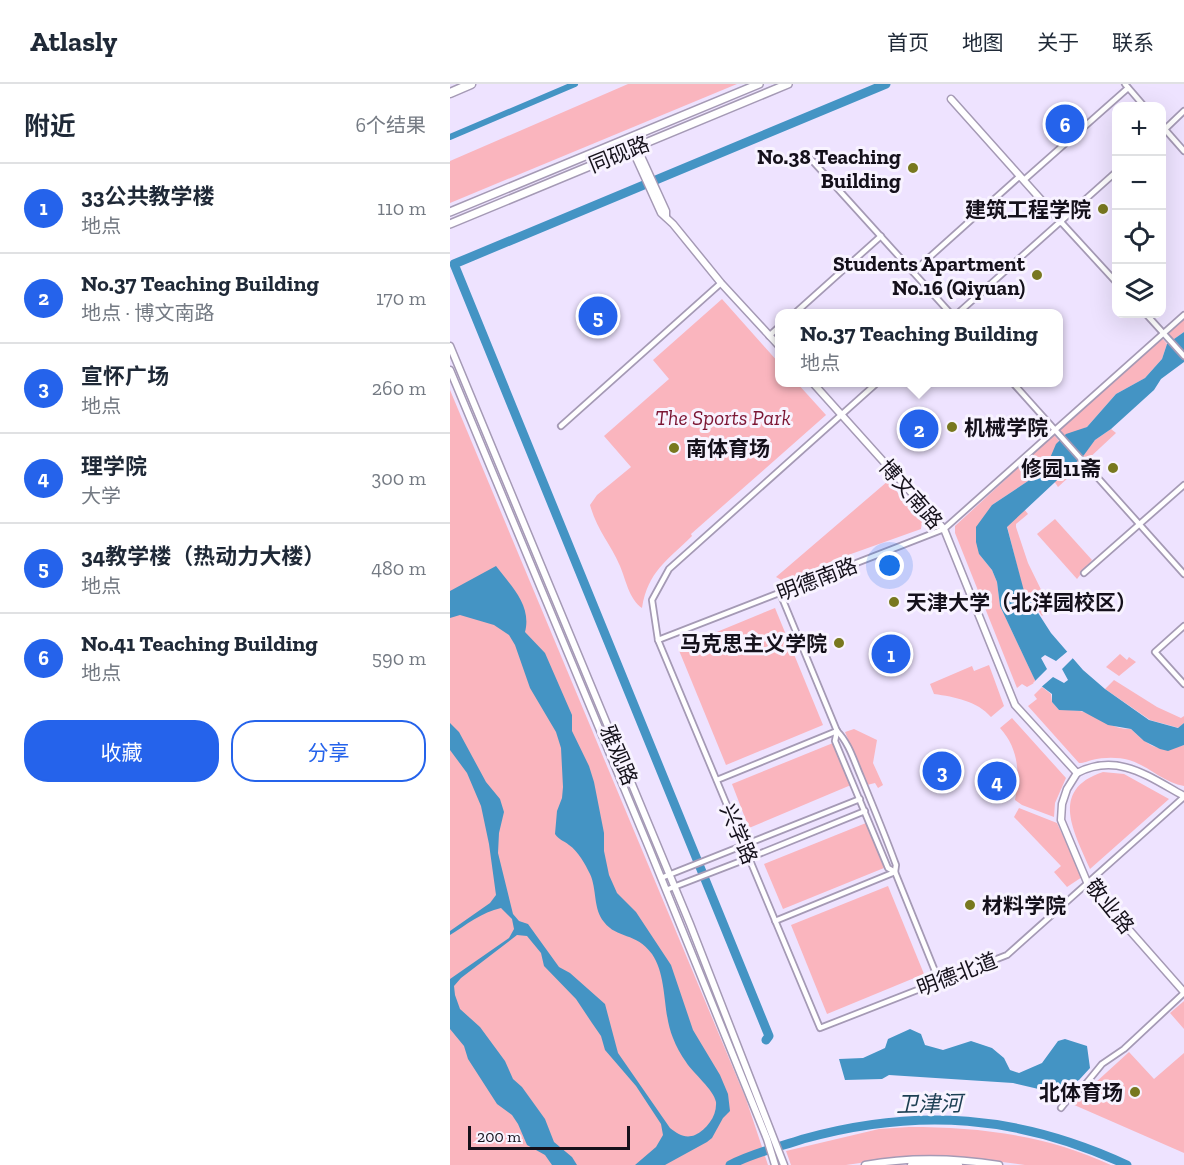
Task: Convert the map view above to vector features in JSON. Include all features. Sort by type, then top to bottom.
[{"type":"highway","points":[[450,93],[471,84]]},
{"type":"main road","name":"同砚路","points":[[450,212],[759,84]]},
{"type":"main road","name":"同砚路","points":[[450,224],[788,84]]},
{"type":"main road","points":[[951,99],[1061,222]]},
{"type":"main road","points":[[631,138],[656,194],[661,213],[775,342]]},
{"type":"main road","name":"雅观路","points":[[450,346],[674,886],[775,1137],[784,1165]]},
{"type":"main road","name":"雅观路","points":[[450,370],[666,890],[767,1139],[774,1162]]},
{"type":"main road","name":"博文南路","points":[[817,387],[944,529],[1015,705],[1077,773]]},
{"type":"main road","points":[[1077,773],[1098,765],[1127,766],[1184,796]]},
{"type":"main road","name":"敬业路","points":[[1077,773],[1067,789],[1062,804],[1061,820],[1087,882],[1184,992]]},
{"type":"main road","points":[[865,1165],[894,1161],[937,1160],[999,1165]]},
{"type":"main road","points":[[910,1165],[959,1165]]},
{"type":"street","points":[[914,273],[1126,86],[1140,102]]},
{"type":"street","points":[[1166,126],[1184,111]]},
{"type":"street","points":[[1166,133],[1184,151]]},
{"type":"street","points":[[809,157],[946,309]]},
{"type":"street","points":[[963,309],[1112,176]]},
{"type":"street","points":[[1061,222],[1112,278]]},
{"type":"street","points":[[800,309],[881,236]]},
{"type":"street","points":[[561,426],[721,283]]},
{"type":"street","name":"明德南路","points":[[658,640],[944,529],[1184,315]]},
{"type":"street","points":[[1150,318],[1184,356]]},
{"type":"street","points":[[769,336],[775,331]]},
{"type":"street","name":"兴学路","points":[[820,1028],[658,640],[652,600],[669,569],[873,387]]},
{"type":"street","points":[[1016,387],[1184,574]]},
{"type":"street","points":[[1084,573],[1184,485]]},
{"type":"street","points":[[780,593],[837,732],[850,750],[873,806],[896,865],[895,872],[939,981]]},
{"type":"street","points":[[1184,626],[1155,652],[1184,684]]},
{"type":"street","points":[[717,780],[837,732]]},
{"type":"street","points":[[837,732],[835,741],[888,868],[895,872]]},
{"type":"street","name":"明德北道","points":[[820,1028],[1007,955],[1184,796]]},
{"type":"street","points":[[661,879],[860,799]]},
{"type":"street","points":[[666,890],[865,811]]},
{"type":"street","points":[[775,921],[895,872]]},
{"type":"street","points":[[1061,1108],[1102,1064],[1124,1049],[1184,992]]},
{"type":"green space","points":[[628,84],[737,84],[450,203],[450,161]]},
{"type":"green space","name":"The Sports Park","points":[[722,299],[775,359],[775,387],[801,387],[826,415],[691,534],[692,536],[654,576],[642,608],[631,594],[590,505],[597,495],[631,467],[604,436],[669,379],[653,360]]},
{"type":"green space","points":[[1184,318],[1184,332],[1173,340],[1169,331]]},
{"type":"green space","points":[[1162,338],[1167,344],[1162,359],[1145,378],[1116,394],[1087,427],[1063,437],[1058,431]]},
{"type":"green space","points":[[450,390],[746,1099],[768,1165],[450,1165]]},
{"type":"green space","points":[[1111,429],[1116,433],[1086,461],[1082,456],[1095,440]]},
{"type":"green space","points":[[1054,435],[1059,441],[1047,465],[1040,473],[992,505],[979,554],[992,570],[997,582],[1000,606],[1036,682],[1027,687],[1022,684],[1017,688],[955,533],[955,526]]},
{"type":"green space","points":[[1077,460],[1081,466],[1058,487],[1054,481]]},
{"type":"green space","points":[[888,481],[922,522],[921,529],[837,559],[785,582],[776,577]]},
{"type":"green space","points":[[1024,509],[1028,514],[1016,524],[1016,527],[1028,563],[1050,608],[1042,616],[1023,590],[1007,526]]},
{"type":"green space","points":[[1055,519],[1092,560],[1077,579],[1037,534]]},
{"type":"green space","points":[[775,608],[823,725],[726,765],[678,648]]},
{"type":"green space","points":[[1120,654],[1127,660],[1129,657],[1136,662],[1119,676],[1106,667]]},
{"type":"green space","points":[[989,665],[1004,706],[991,717],[972,703],[934,694],[930,684],[972,666],[974,671]]},
{"type":"green space","points":[[1114,680],[1157,707],[1181,718],[1184,716],[1184,723],[1179,728],[1150,720],[1105,689]]},
{"type":"green space","points":[[1042,687],[1051,694],[1052,702],[1059,710],[1084,712],[1113,726],[1131,729],[1155,747],[1167,748],[1184,745],[1184,786],[1170,782],[1143,766],[1125,759],[1106,758],[1079,763],[1028,706],[1037,699],[1034,695]]},
{"type":"green space","points":[[1012,718],[1066,778],[1055,803],[1054,817],[1015,800],[1016,762],[1011,744],[1000,728]]},
{"type":"green space","points":[[854,729],[877,740],[873,763],[883,785],[878,788],[875,783],[867,785],[845,732]]},
{"type":"green space","points":[[833,743],[851,785],[749,828],[732,784]]},
{"type":"green space","points":[[1103,772],[1124,774],[1169,799],[1090,869],[1073,827],[1070,814],[1071,801],[1076,790],[1086,780]]},
{"type":"green space","points":[[1019,808],[1057,823],[1082,877],[1067,887],[1054,872],[1061,866],[1014,817]]},
{"type":"green space","points":[[866,823],[884,868],[783,909],[764,864]]},
{"type":"green space","points":[[888,886],[924,974],[827,1014],[791,925]]},
{"type":"green space","points":[[1184,1001],[1184,1029],[1170,1013]]},
{"type":"green space","name":"北体育场","points":[[1129,1052],[1154,1079],[1184,1053],[1184,1153],[1072,1104]]},
{"type":"green space","points":[[909,1127],[987,1131],[1012,1135],[1062,1146],[1111,1165],[1025,1165],[979,1159],[909,1156],[846,1165],[791,1165],[786,1151],[879,1129]]},
{"type":"water","points":[[1184,332],[1184,362],[1161,379],[1154,390],[1111,429],[1095,440],[1084,455],[1007,527],[1024,591],[1051,633],[1083,670],[1105,689],[1149,720],[1178,728],[1184,723],[1184,745],[1168,751],[1144,741],[1131,729],[1108,725],[1082,711],[1059,710],[1052,702],[1052,694],[1036,682],[1000,606],[997,582],[992,570],[979,554],[976,527],[992,505],[1040,473],[1047,465],[1056,444],[1066,434],[1087,427],[1116,394],[1145,378],[1162,359],[1167,344]]},
{"type":"water","points":[[496,566],[519,596],[526,613],[525,632],[545,653],[572,715],[572,731],[594,782],[609,875],[617,893],[636,912],[671,965],[693,1030],[720,1075],[728,1094],[730,1111],[723,1118],[712,1138],[665,1165],[635,1165],[656,1147],[663,1135],[661,1124],[636,1086],[605,1050],[601,1036],[576,999],[544,966],[541,953],[527,936],[517,935],[461,978],[454,986],[455,995],[460,1009],[480,1027],[505,1061],[513,1079],[522,1087],[545,1119],[554,1142],[572,1157],[577,1165],[552,1165],[545,1155],[527,1145],[518,1124],[512,1115],[497,1104],[468,1059],[464,1046],[450,1029],[450,979],[509,938],[514,929],[512,919],[501,908],[481,916],[450,935],[450,931],[490,903],[496,895],[481,806],[467,773],[450,750],[450,723],[459,732],[486,782],[500,799],[504,812],[499,833],[498,853],[513,914],[519,921],[528,924],[559,967],[570,973],[605,1004],[618,1053],[670,1128],[685,1136],[695,1135],[707,1126],[715,1112],[714,1097],[686,1062],[673,1038],[667,1017],[663,984],[652,954],[640,942],[615,931],[604,922],[598,911],[592,880],[586,866],[575,851],[555,834],[557,811],[563,787],[561,748],[556,732],[530,688],[515,645],[509,635],[494,625],[460,615],[450,618],[450,591]]},
{"type":"water","points":[[910,1029],[921,1034],[925,1045],[943,1050],[971,1041],[992,1048],[1004,1058],[1010,1070],[1019,1073],[1042,1063],[1058,1041],[1065,1039],[1087,1046],[1090,1068],[1079,1080],[1063,1088],[1047,1091],[1013,1083],[889,1075],[882,1079],[845,1080],[839,1059],[863,1058],[885,1048],[888,1039]]},
{"type":"pier","points":[[1066,645],[1080,662],[1078,663],[1073,658],[1062,669],[1068,680],[1064,683],[1053,677],[1039,689],[1033,683],[1047,669],[1041,658],[1045,655],[1056,661],[1068,651],[1064,646]]},
{"type":"waterway","points":[[450,137],[575,84]]},
{"type":"waterway","points":[[766,1040],[769,1036],[454,264],[886,84]]},
{"type":"waterway","name":"卫津河","points":[[730,1165],[803,1139],[846,1129],[928,1120],[968,1121],[1007,1126],[1047,1135],[1087,1148],[1127,1165]]},
{"type":"place","name":"No.41 Teaching Building","points":[[1065,124]]},
{"type":"place","name":"No.38 Teaching Building","points":[[913,168]]},
{"type":"place","name":"建筑工程学院","points":[[1103,209]]},
{"type":"place","name":"Students Apartment No.16 (Qiyuan)","points":[[1037,275]]},
{"type":"place","name":"34教学楼（热动力大楼）","points":[[598,316]]},
{"type":"place","name":"机械学院","points":[[952,427]]},
{"type":"place","name":"No.37 Teaching Building","points":[[919,429]]},
{"type":"place","name":"南体育场","points":[[674,448]]},
{"type":"place","name":"修园11斋","points":[[1113,468]]},
{"type":"place","name":"天津大学（北洋园校区）","points":[[894,602]]},
{"type":"place","name":"马克思主义学院","points":[[839,643]]},
{"type":"place","name":"33公共教学楼","points":[[891,654]]},
{"type":"place","name":"宣怀广场","points":[[942,771]]},
{"type":"place","name":"理学院","points":[[997,781]]},
{"type":"place","name":"材料学院","points":[[970,905]]},
{"type":"place","name":"北体育场","points":[[1135,1092]]}]
